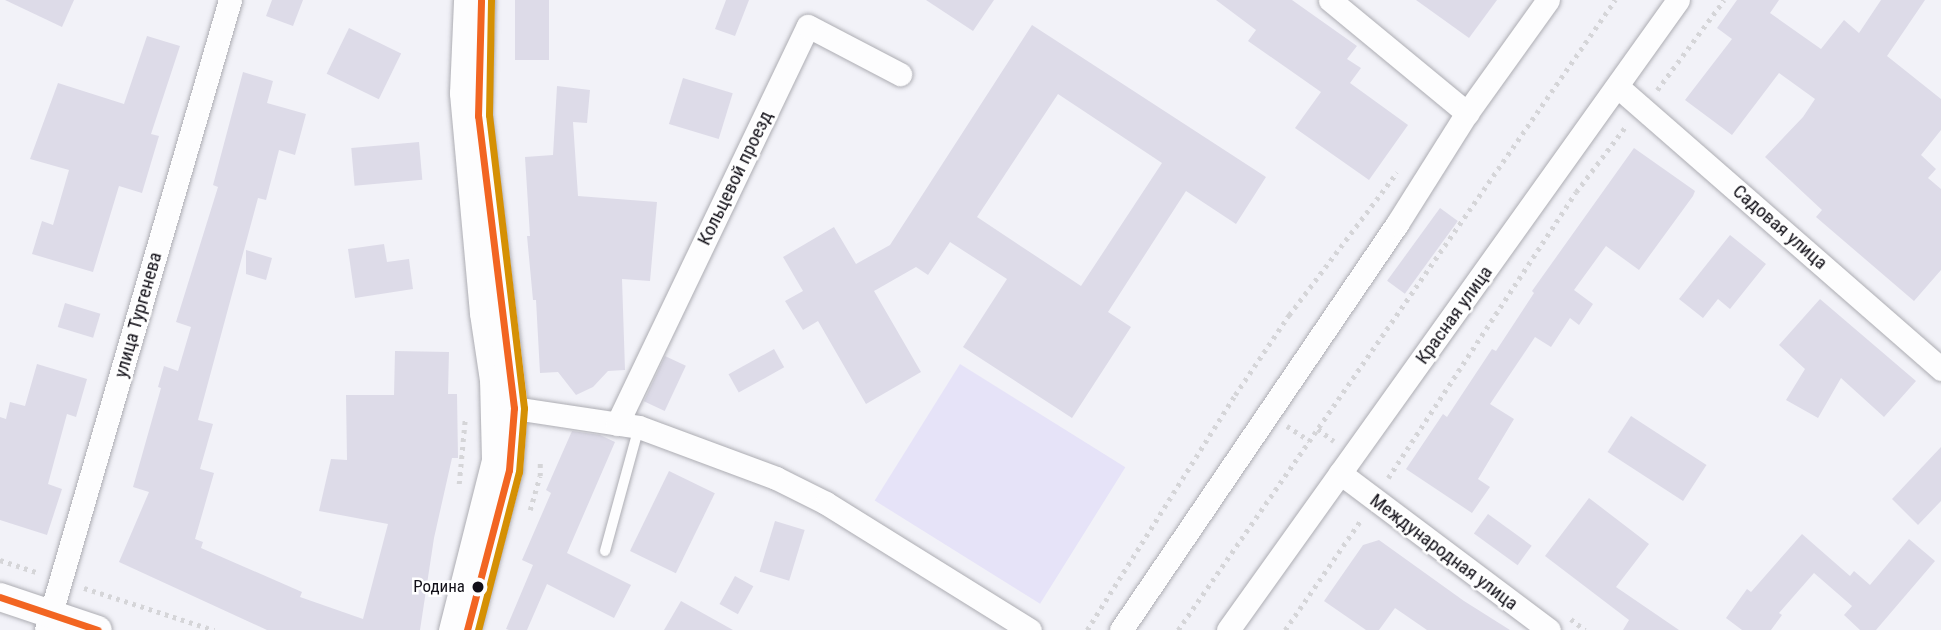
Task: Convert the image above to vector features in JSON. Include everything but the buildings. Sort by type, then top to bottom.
[{"type":"street","name":"улица Тургенева","points":[[48,622],[230,0]]},
{"type":"street","points":[[450,630],[493,460],[491,380],[481,313],[461,93],[465,0]]},
{"type":"street","points":[[467,630],[509,470],[514,408],[478,116],[481,0]]},
{"type":"street","points":[[1330,0],[1467,113]]},
{"type":"street","points":[[1121,630],[1397,224],[1467,113],[1548,0]]},
{"type":"street","name":"Красная улица","points":[[1228,630],[1678,0]]},
{"type":"street","name":"Кольцевой проезд","points":[[628,426],[808,26],[900,74]]},
{"type":"street","name":"Садовая улица","points":[[1618,87],[1941,369]]},
{"type":"street","points":[[514,408],[628,426],[776,478],[827,503],[1030,630]]},
{"type":"street","name":"Международная улица","points":[[1340,473],[1549,630]]},
{"type":"street","points":[[0,597],[48,622],[98,630]]},
{"type":"lane","points":[[605,551],[628,426]]},
{"type":"path","points":[[1178,630],[1615,0]]},
{"type":"path","points":[[1285,630],[1576,192],[1628,122],[1644,108],[1724,0]]},
{"type":"path","points":[[1087,630],[1235,395],[1289,315],[1403,165]]},
{"type":"path","points":[[1360,519],[1366,524]]},
{"type":"path","points":[[0,560],[214,630]]},
{"type":"shaded area","points":[[960,364],[1125,467],[1040,604],[875,501]]},
{"type":"transit line","points":[[467,630],[509,470],[514,408],[478,116],[481,0]]},
{"type":"transit line","points":[[478,630],[519,472],[524,408],[489,115],[491,0]]},
{"type":"transit line","points":[[0,597],[98,630]]},
{"type":"place","name":"Родина","points":[[478,587]]}]
